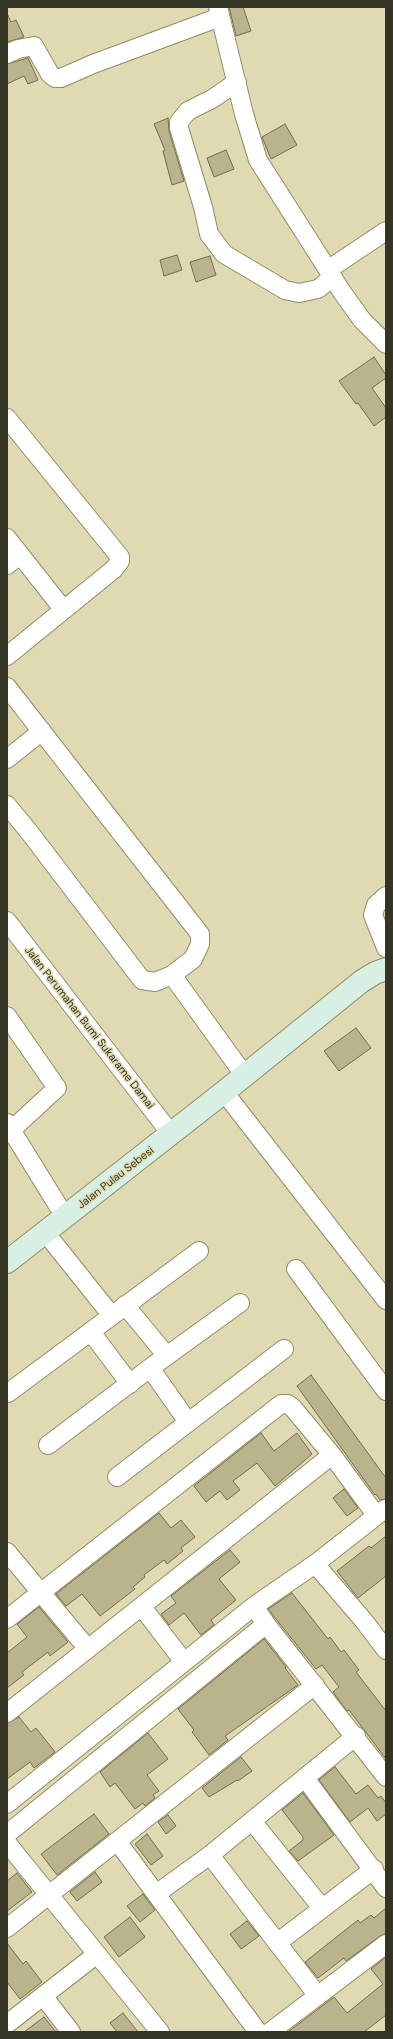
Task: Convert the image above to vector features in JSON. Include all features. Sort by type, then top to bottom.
[{"type":"street","points":[[7,54],[18,49],[34,46],[50,74],[60,78],[219,12],[244,114],[258,160],[362,320],[386,344]]},
{"type":"street","points":[[237,82],[212,99],[188,112],[179,122],[178,128],[203,208],[209,234],[224,254],[285,290],[300,293],[318,289],[331,273],[386,231]]},
{"type":"street","points":[[7,418],[120,557],[120,561],[114,568],[78,600],[63,609],[7,656]]},
{"type":"street","points":[[7,538],[13,560],[63,609]]},
{"type":"street","points":[[7,687],[200,934],[200,944],[193,959],[172,975],[155,982],[142,980],[7,805]]},
{"type":"street","points":[[7,759],[42,731]]},
{"type":"street","points":[[386,896],[376,905],[373,915],[386,948]]},
{"type":"street","name":"Jalan Perumahan Bumi Sukarame Damai","points":[[7,921],[171,1134]]},
{"type":"street","name":"Jalan Pulau Sebesi","points":[[7,1262],[245,1076],[365,978],[386,969]]},
{"type":"street","points":[[172,975],[245,1076]]},
{"type":"street","points":[[7,1016],[57,1088],[9,1129],[65,1217]]},
{"type":"street","points":[[224,1092],[386,1300]]},
{"type":"street","points":[[45,1232],[118,1311],[167,1356]]},
{"type":"street","points":[[8,1393],[199,1251]]},
{"type":"street","points":[[296,1269],[386,1391]]},
{"type":"street","points":[[48,1445],[150,1368],[240,1303]]},
{"type":"street","points":[[91,1332],[130,1384]]},
{"type":"street","points":[[117,1477],[180,1431],[188,1422],[284,1349]]},
{"type":"street","points":[[150,1368],[188,1422]]},
{"type":"street","points":[[7,1620],[40,1592],[278,1405],[288,1404],[293,1408],[381,1512],[315,1564],[254,1606],[7,1804]]},
{"type":"street","points":[[7,1713],[332,1455]]},
{"type":"street","points":[[7,1552],[88,1649]]},
{"type":"street","points":[[315,1564],[364,1621],[386,1650]]},
{"type":"street","points":[[254,1606],[266,1624],[356,1736],[386,1777]]},
{"type":"street","points":[[142,1607],[184,1662]]},
{"type":"street","points":[[7,1834],[266,1624]]},
{"type":"street","points":[[7,1928],[315,1685]]},
{"type":"street","points":[[156,1894],[210,1855],[356,1736]]},
{"type":"street","points":[[306,1778],[374,1869],[386,1888]]},
{"type":"street","points":[[252,1821],[322,1908]]},
{"type":"street","points":[[117,1842],[258,2032]]},
{"type":"street","points":[[7,1843],[160,2032]]},
{"type":"street","points":[[210,1855],[318,1996]]},
{"type":"street","points":[[277,1943],[374,1869]]},
{"type":"street","points":[[270,2032],[386,1944]]},
{"type":"street","points":[[7,2024],[97,1954]]},
{"type":"street","points":[[43,1996],[71,2032]]},
{"type":"building","points":[[229,7],[243,7],[251,31],[236,36]]},
{"type":"building","points":[[7,13],[11,22],[16,20],[24,37],[7,42]]},
{"type":"building","points":[[28,58],[38,80],[28,84],[24,76],[7,84],[7,64]]},
{"type":"building","points":[[168,118],[169,131],[184,181],[172,185],[163,151],[165,150],[154,124]]},
{"type":"building","points":[[285,124],[297,145],[271,159],[262,137]]},
{"type":"building","points":[[226,150],[234,169],[214,177],[207,158]]},
{"type":"building","points":[[177,255],[182,270],[164,276],[160,260]]},
{"type":"building","points":[[210,256],[216,275],[196,282],[190,262]]},
{"type":"building","points":[[374,357],[386,375],[386,378],[372,388],[386,408],[386,417],[374,426],[358,403],[356,404],[339,381]]},
{"type":"building","points":[[356,1028],[371,1048],[339,1071],[324,1051]]},
{"type":"building","points":[[311,1375],[386,1478],[386,1499],[380,1500],[376,1494],[375,1495],[297,1386]]},
{"type":"building","points":[[261,1433],[274,1451],[297,1433],[312,1454],[275,1486],[257,1463],[233,1481],[240,1490],[227,1500],[220,1491],[206,1502],[194,1486]]},
{"type":"building","points":[[344,1489],[358,1508],[347,1516],[333,1498]]},
{"type":"building","points":[[159,1513],[171,1528],[181,1520],[195,1537],[181,1548],[183,1551],[167,1564],[164,1560],[144,1575],[145,1577],[133,1587],[135,1589],[100,1616],[82,1594],[66,1606],[56,1594]]},
{"type":"building","points":[[386,1536],[386,1576],[358,1598],[337,1571],[369,1546],[371,1548]]},
{"type":"building","points":[[230,1550],[240,1562],[219,1579],[236,1600],[211,1620],[214,1625],[201,1635],[184,1613],[169,1625],[161,1614],[176,1603],[171,1596]]},
{"type":"building","points":[[292,1593],[328,1639],[330,1637],[341,1652],[344,1650],[359,1670],[356,1672],[386,1711],[386,1759],[349,1710],[347,1711],[333,1692],[339,1687],[322,1665],[316,1669],[268,1609]]},
{"type":"building","points":[[39,1607],[68,1642],[50,1656],[48,1652],[22,1672],[24,1675],[7,1688],[7,1653],[27,1637],[17,1624]]},
{"type":"building","points":[[264,1639],[298,1685],[225,1736],[228,1740],[209,1755],[192,1732],[194,1730],[178,1709]]},
{"type":"building","points":[[19,1717],[31,1732],[36,1728],[55,1752],[34,1768],[30,1762],[7,1779],[7,1723]]},
{"type":"building","points":[[148,1733],[168,1759],[147,1775],[159,1791],[153,1795],[155,1798],[145,1806],[143,1803],[135,1809],[115,1783],[110,1787],[100,1772]]},
{"type":"building","points":[[241,1757],[252,1771],[238,1781],[237,1780],[209,1797],[202,1788]]},
{"type":"building","points":[[335,1767],[356,1794],[368,1785],[378,1798],[381,1796],[386,1803],[386,1814],[377,1821],[368,1808],[350,1822],[319,1780]]},
{"type":"building","points":[[303,1793],[334,1835],[298,1861],[289,1851],[303,1840],[303,1837],[282,1810]]},
{"type":"building","points":[[94,1814],[109,1834],[57,1875],[41,1854]]},
{"type":"building","points":[[168,1815],[176,1826],[166,1834],[158,1822]]},
{"type":"building","points":[[147,1834],[163,1856],[151,1865],[135,1844]]},
{"type":"building","points":[[95,1872],[102,1882],[77,1901],[70,1892]]},
{"type":"building","points":[[17,1873],[32,1892],[7,1911],[7,1881]]},
{"type":"building","points":[[143,1894],[155,1910],[140,1922],[127,1906]]},
{"type":"building","points":[[386,1908],[386,1934],[380,1936],[346,1961],[344,1958],[318,1978],[305,1962],[358,1920],[360,1923],[371,1915],[374,1918]]},
{"type":"building","points":[[130,1917],[145,1937],[119,1957],[104,1937]]},
{"type":"building","points":[[247,1921],[259,1936],[241,1949],[230,1934]]},
{"type":"building","points":[[7,1943],[23,1964],[26,1961],[42,1982],[20,1999],[7,1982]]},
{"type":"building","points":[[386,1957],[386,2015],[364,2032],[288,2032],[334,1997],[347,2013],[383,1984],[371,1969]]},
{"type":"building","points":[[123,2013],[138,2032],[117,2032],[110,2023]]},
{"type":"building","points":[[44,2017],[56,2032],[24,2032]]}]
